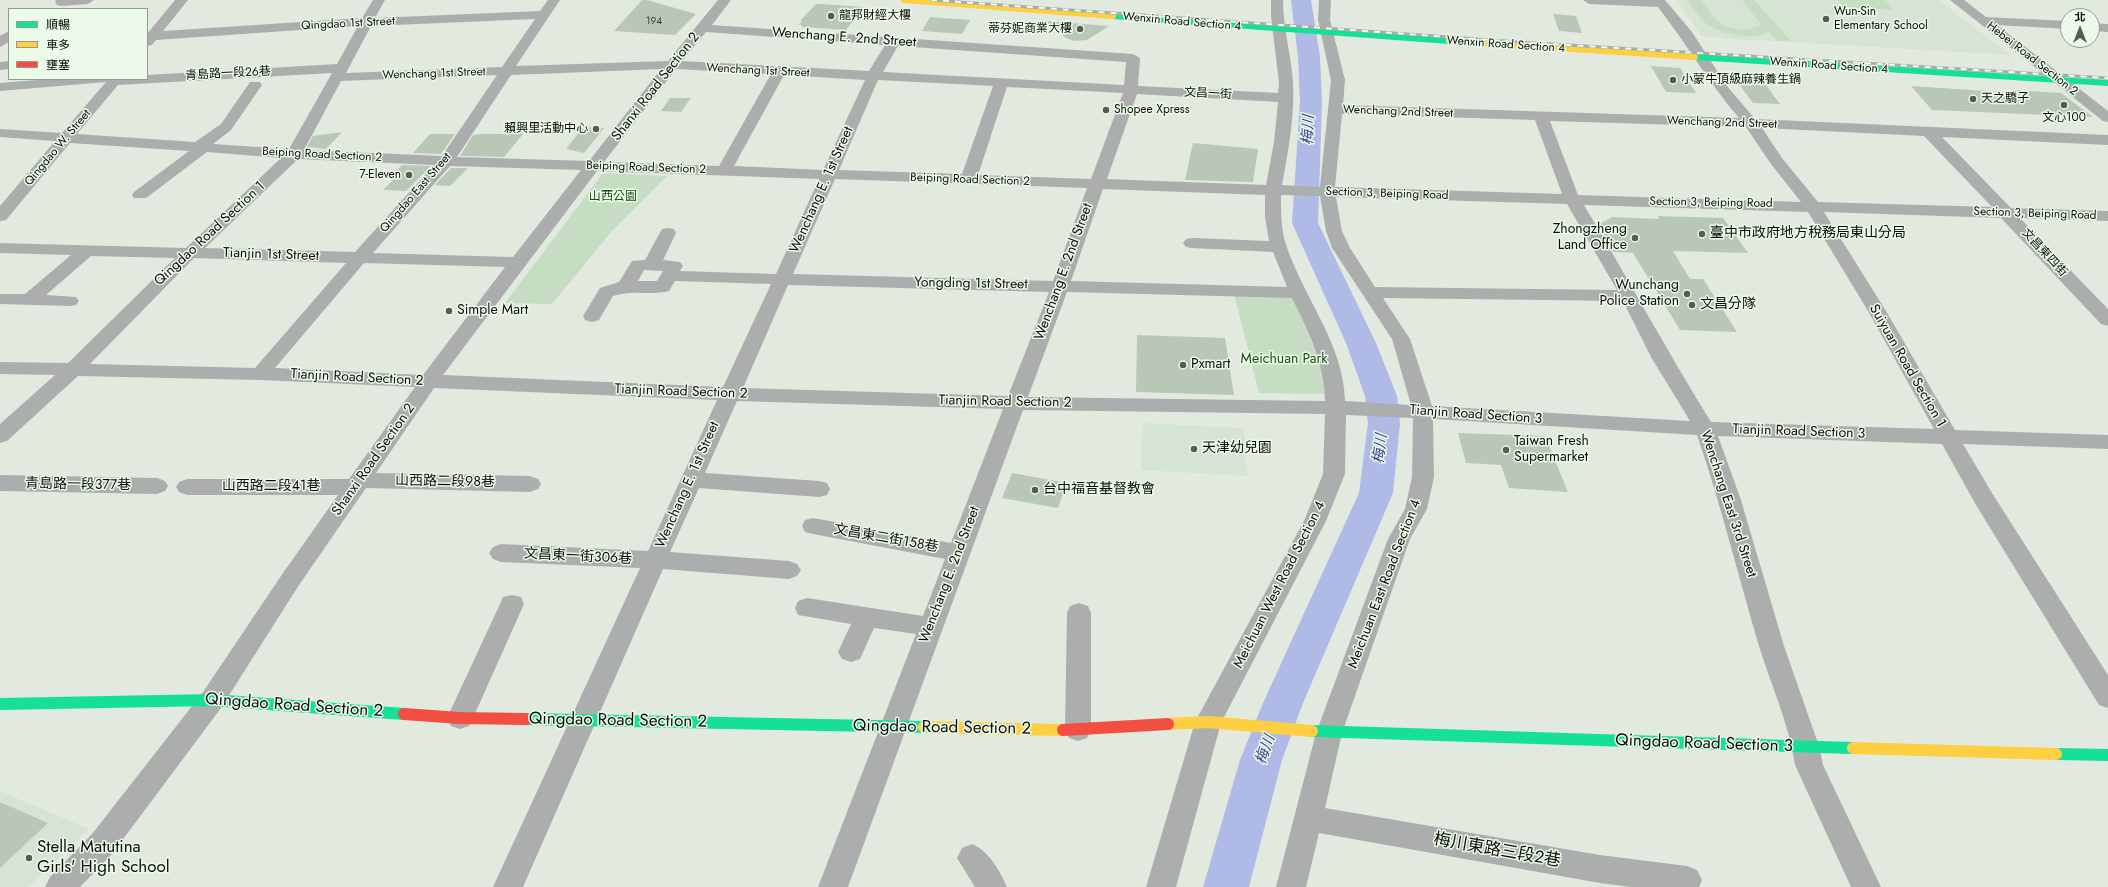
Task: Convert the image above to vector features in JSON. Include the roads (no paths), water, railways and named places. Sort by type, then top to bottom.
[{"type":"main road","name":"Wenxin Road Section 4","points":[[904,0],[1279,30],[1326,23],[1695,48],[2060,80],[2108,82]]},
{"type":"main road","points":[[2026,65],[2060,67]]},
{"type":"main road","name":"Qingdao Road Section 2","points":[[0,704],[212,700],[460,718],[1078,730],[1208,722],[1300,730]]},
{"type":"main road","name":"Qingdao Road Section 3","points":[[1300,730],[1329,733],[2108,755]]},
{"type":"street","points":[[63,0],[61,2],[88,0]]},
{"type":"street","points":[[150,39],[182,0]]},
{"type":"street","name":"Qingdao Road Section 1","points":[[0,436],[73,370],[143,298],[294,154],[379,0]]},
{"type":"street","name":"Qingdao East Street","points":[[260,374],[359,258],[446,161],[554,0]]},
{"type":"street","name":"Shanxi Road Section 2","points":[[60,887],[102,844],[212,700],[291,579],[429,381],[518,262],[672,65],[725,0]]},
{"type":"street","name":"Meichuan West Road Section 4","points":[[1161,887],[1208,722],[1316,521],[1334,474],[1336,408],[1335,382],[1317,330],[1298,293],[1280,247],[1273,217],[1273,190],[1282,142],[1286,83],[1277,16],[1277,0]]},
{"type":"street","name":"Meichuan East Road Section 4","points":[[1291,887],[1329,733],[1399,539],[1416,509],[1423,477],[1423,411],[1401,339],[1341,248],[1321,192],[1336,109],[1338,80],[1326,23],[1325,0]]},
{"type":"street","points":[[1589,0],[1660,1]]},
{"type":"street","name":"Hebei Road Section 2","points":[[1956,0],[2108,118]]},
{"type":"street","name":"Suiyuan Road Section 1","points":[[1660,1],[1695,48],[1722,89],[1751,124],[1776,161],[1812,206],[1877,312],[1984,500],[2108,697]]},
{"type":"street","name":"Qingdao 1st Street","points":[[150,39],[367,22],[544,15]]},
{"type":"street","points":[[1983,21],[2060,25]]},
{"type":"street","name":"Wenchang E. 2nd Street","points":[[703,28],[1134,58],[1131,90],[1060,286],[833,887]]},
{"type":"street","name":"Wenchang E. 1st Street","points":[[508,887],[690,480],[873,77],[894,41]]},
{"type":"street","name":"Wenchang 1st Street","points":[[339,72],[506,72],[672,65],[1131,90]]},
{"type":"street","name":"青島路一段26巷","points":[[148,79],[339,72]]},
{"type":"street","points":[[724,171],[779,72]]},
{"type":"street","name":"青島路一段26巷","points":[[0,88],[111,80]]},
{"type":"street","name":"Qingdao W. Street","points":[[0,216],[67,137],[111,80]]},
{"type":"street","points":[[968,180],[1001,83]]},
{"type":"street","points":[[140,195],[226,127],[255,84]]},
{"type":"street","name":"文昌一街","points":[[1131,90],[1285,98]]},
{"type":"street","name":"Wenchang 2nd Street","points":[[1336,109],[1542,118],[1751,124],[2108,140]]},
{"type":"street","name":"Wenchang East 3rd Street","points":[[1542,118],[1572,200],[1629,296],[1661,357],[1705,429],[1730,500],[1772,646],[1806,746],[1809,765],[1866,887]]},
{"type":"street","name":"Beiping Road Section 2","points":[[0,133],[294,154],[446,161],[1293,191]]},
{"type":"street","name":"文昌東四街","points":[[1930,133],[2108,320]]},
{"type":"street","name":"Section 3, Beiping Road","points":[[1293,191],[2108,216]]},
{"type":"street","points":[[652,266],[668,233]]},
{"type":"street","points":[[1192,243],[1280,247]]},
{"type":"street","name":"Tianjin 1st Street","points":[[0,248],[518,262]]},
{"type":"street","points":[[29,300],[87,250]]},
{"type":"street","points":[[592,316],[606,292],[626,286],[663,287],[674,266],[638,265],[626,286]]},
{"type":"street","name":"Yongding 1st Street","points":[[669,276],[1298,293]]},
{"type":"street","points":[[1371,292],[1629,296]]},
{"type":"street","points":[[0,299],[70,301]]},
{"type":"street","name":"Tianjin Road Section 2","points":[[0,368],[260,374],[729,394],[1015,403],[1362,408]]},
{"type":"street","name":"Tianjin Road Section 3","points":[[1362,408],[1705,429],[2108,442]]},
{"type":"street","points":[[690,480],[819,489]]},
{"type":"street","name":"青島路一段377巷","points":[[0,483],[157,486]]},
{"type":"street","name":"山西路二段98巷","points":[[358,484],[530,484]]},
{"type":"street","name":"山西路二段41巷","points":[[187,487],[358,484]]},
{"type":"street","name":"文昌東二街158巷","points":[[813,526],[959,553]]},
{"type":"street","name":"文昌東一街306巷","points":[[501,553],[654,560],[788,570]]},
{"type":"street","points":[[460,718],[512,604]]},
{"type":"street","points":[[807,608],[931,626]]},
{"type":"street","points":[[1078,730],[1079,613]]},
{"type":"street","points":[[851,652],[866,617]]},
{"type":"street","name":"梅川東路三段2巷","points":[[1307,818],[1600,869],[1687,880]]},
{"type":"street","points":[[972,858],[992,887]]},
{"type":"waterway","name":"梅川","points":[[1226,887],[1261,760],[1283,703],[1376,493],[1384,423],[1381,396],[1361,343],[1305,223],[1311,102],[1309,57],[1301,0]]},
{"type":"railway","points":[[931,0],[1519,42],[2108,78]]},
{"type":"place","name":"龍邦財經大樓","points":[[831,16]]},
{"type":"place","name":"Wun-Sin Elementary School","points":[[1826,19]]},
{"type":"place","name":"蒂芬妮商業大樓","points":[[1080,29]]},
{"type":"place","name":"小蒙牛頂級麻辣養生鍋","points":[[1673,80]]},
{"type":"place","name":"天之驕子","points":[[1973,99]]},
{"type":"place","name":"文心100","points":[[2064,105]]},
{"type":"place","name":"Shopee Xpress","points":[[1106,110]]},
{"type":"place","name":"賴興里活動中心","points":[[596,129]]},
{"type":"place","name":"7-Eleven","points":[[409,175]]},
{"type":"place","name":"臺中市政府地方稅務局東山分局","points":[[1702,234]]},
{"type":"place","name":"Zhongzheng Land Office","points":[[1635,238]]},
{"type":"place","name":"Wunchang Police Station","points":[[1687,294]]},
{"type":"place","name":"文昌分隊","points":[[1692,305]]},
{"type":"place","name":"Simple Mart","points":[[449,311]]},
{"type":"place","name":"Pxmart","points":[[1183,365]]},
{"type":"place","name":"天津幼兒園","points":[[1194,449]]},
{"type":"place","name":"Taiwan Fresh Supermarket","points":[[1506,450]]},
{"type":"place","name":"台中福音基督教會","points":[[1035,490]]},
{"type":"place","name":"Stella Matutina Girls' High School","points":[[29,858]]},
{"type":"park label","name":"山西公園","points":[[613,197]]},
{"type":"park label","name":"Meichuan Park","points":[[1284,360]]}]
